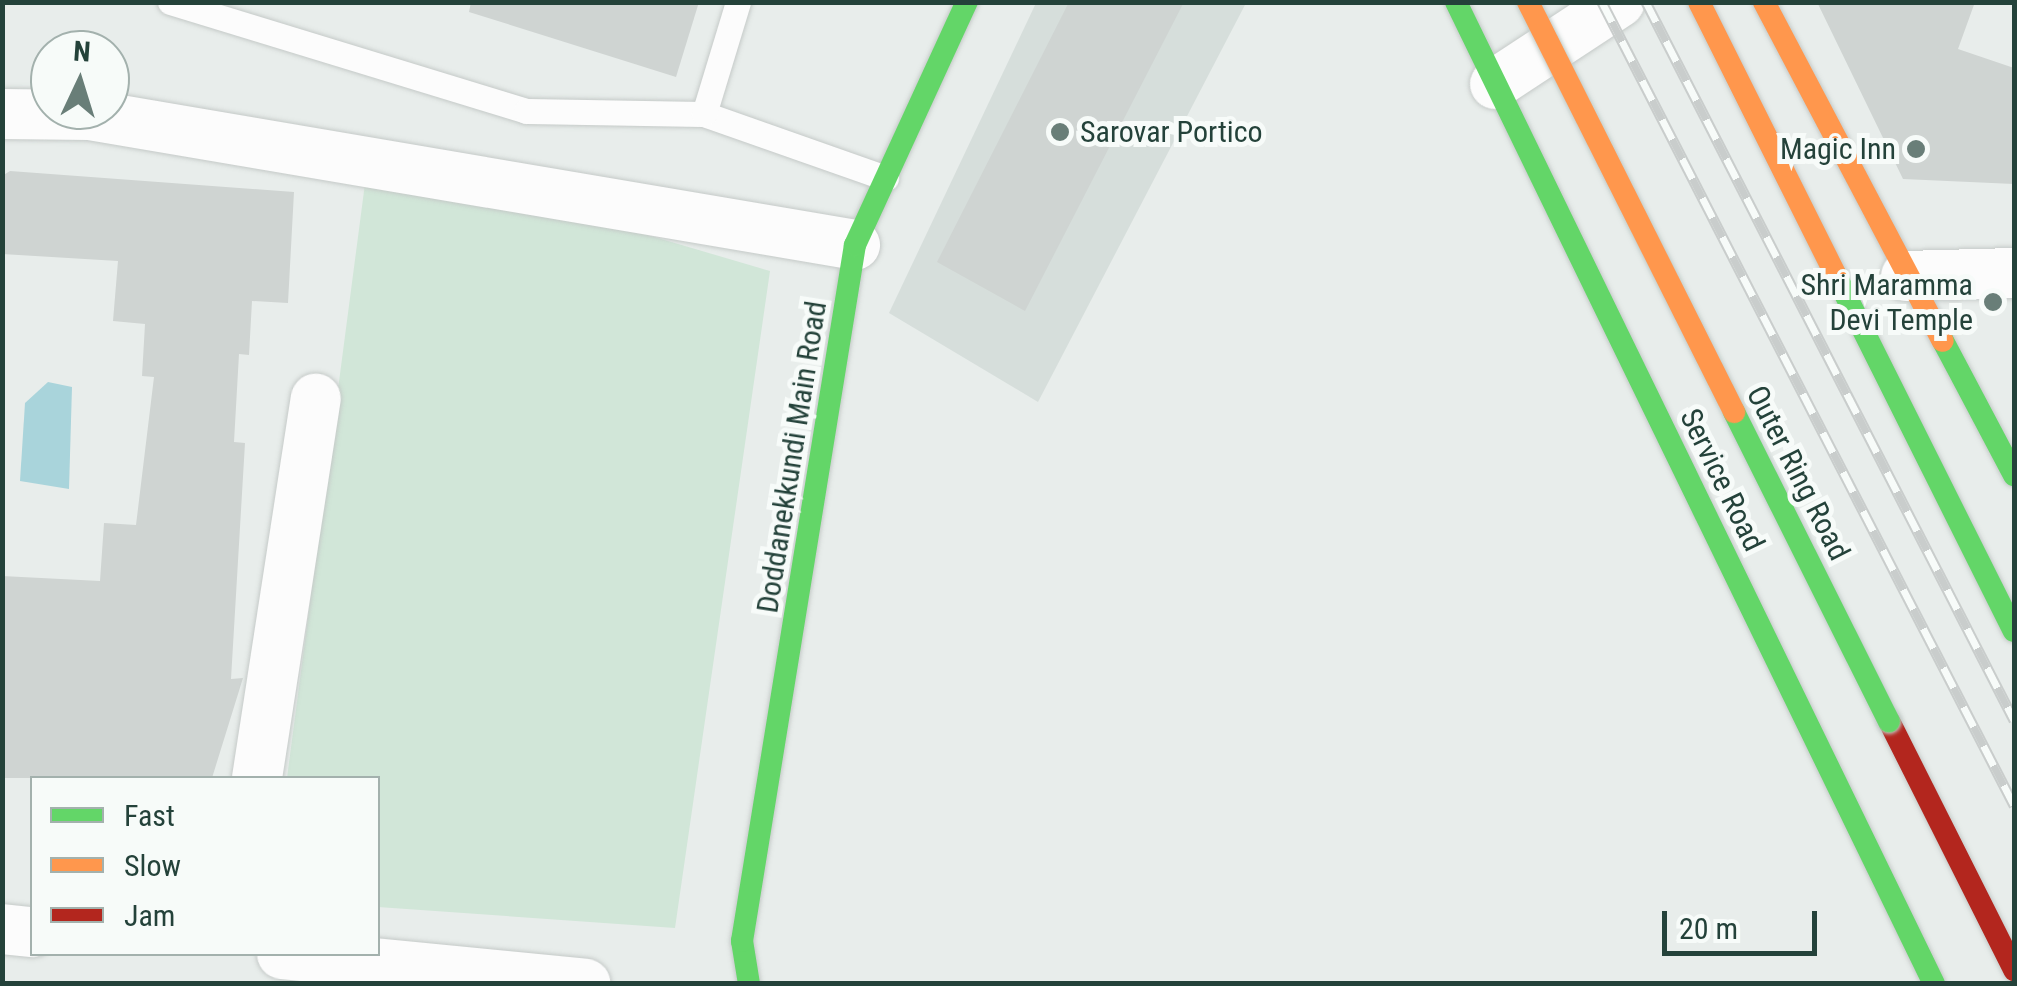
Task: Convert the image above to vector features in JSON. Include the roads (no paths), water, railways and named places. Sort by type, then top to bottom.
[{"type":"main road","name":"Doddanekkundi Main Road","points":[[749,984],[742,941],[855,244],[966,2]]},
{"type":"main road","name":"Service Road","points":[[1456,2],[1934,984]]},
{"type":"main road","name":"Outer Ring Road","points":[[1528,2],[2014,970]]},
{"type":"main road","points":[[1699,2],[2014,631]]},
{"type":"main road","points":[[1764,2],[1906,276],[2013,470]]},
{"type":"main road","name":"Doddanekkundi Main Road","points":[[717,984],[742,941]]},
{"type":"street","points":[[1495,84],[1620,2]]},
{"type":"street","points":[[2,114],[90,115],[855,244]]},
{"type":"street","points":[[1906,276],[2014,273]]},
{"type":"street","points":[[258,776],[316,399]]},
{"type":"street","points":[[2,930],[30,932]]},
{"type":"street","points":[[302,956],[586,984]]},
{"type":"lane","points":[[170,2],[526,111],[704,114],[886,178]]},
{"type":"lane","points":[[704,114],[738,2]]},
{"type":"water","points":[[48,382],[72,387],[69,489],[20,481],[25,403]]},
{"type":"railway","points":[[1602,2],[2014,805]]},
{"type":"railway","points":[[1646,2],[2014,720]]},
{"type":"place","name":"Sarovar Portico","points":[[1060,132]]},
{"type":"place","name":"Magic Inn","points":[[1916,149]]},
{"type":"place","name":"Shri Maramma Devi Temple","points":[[1993,302]]}]
